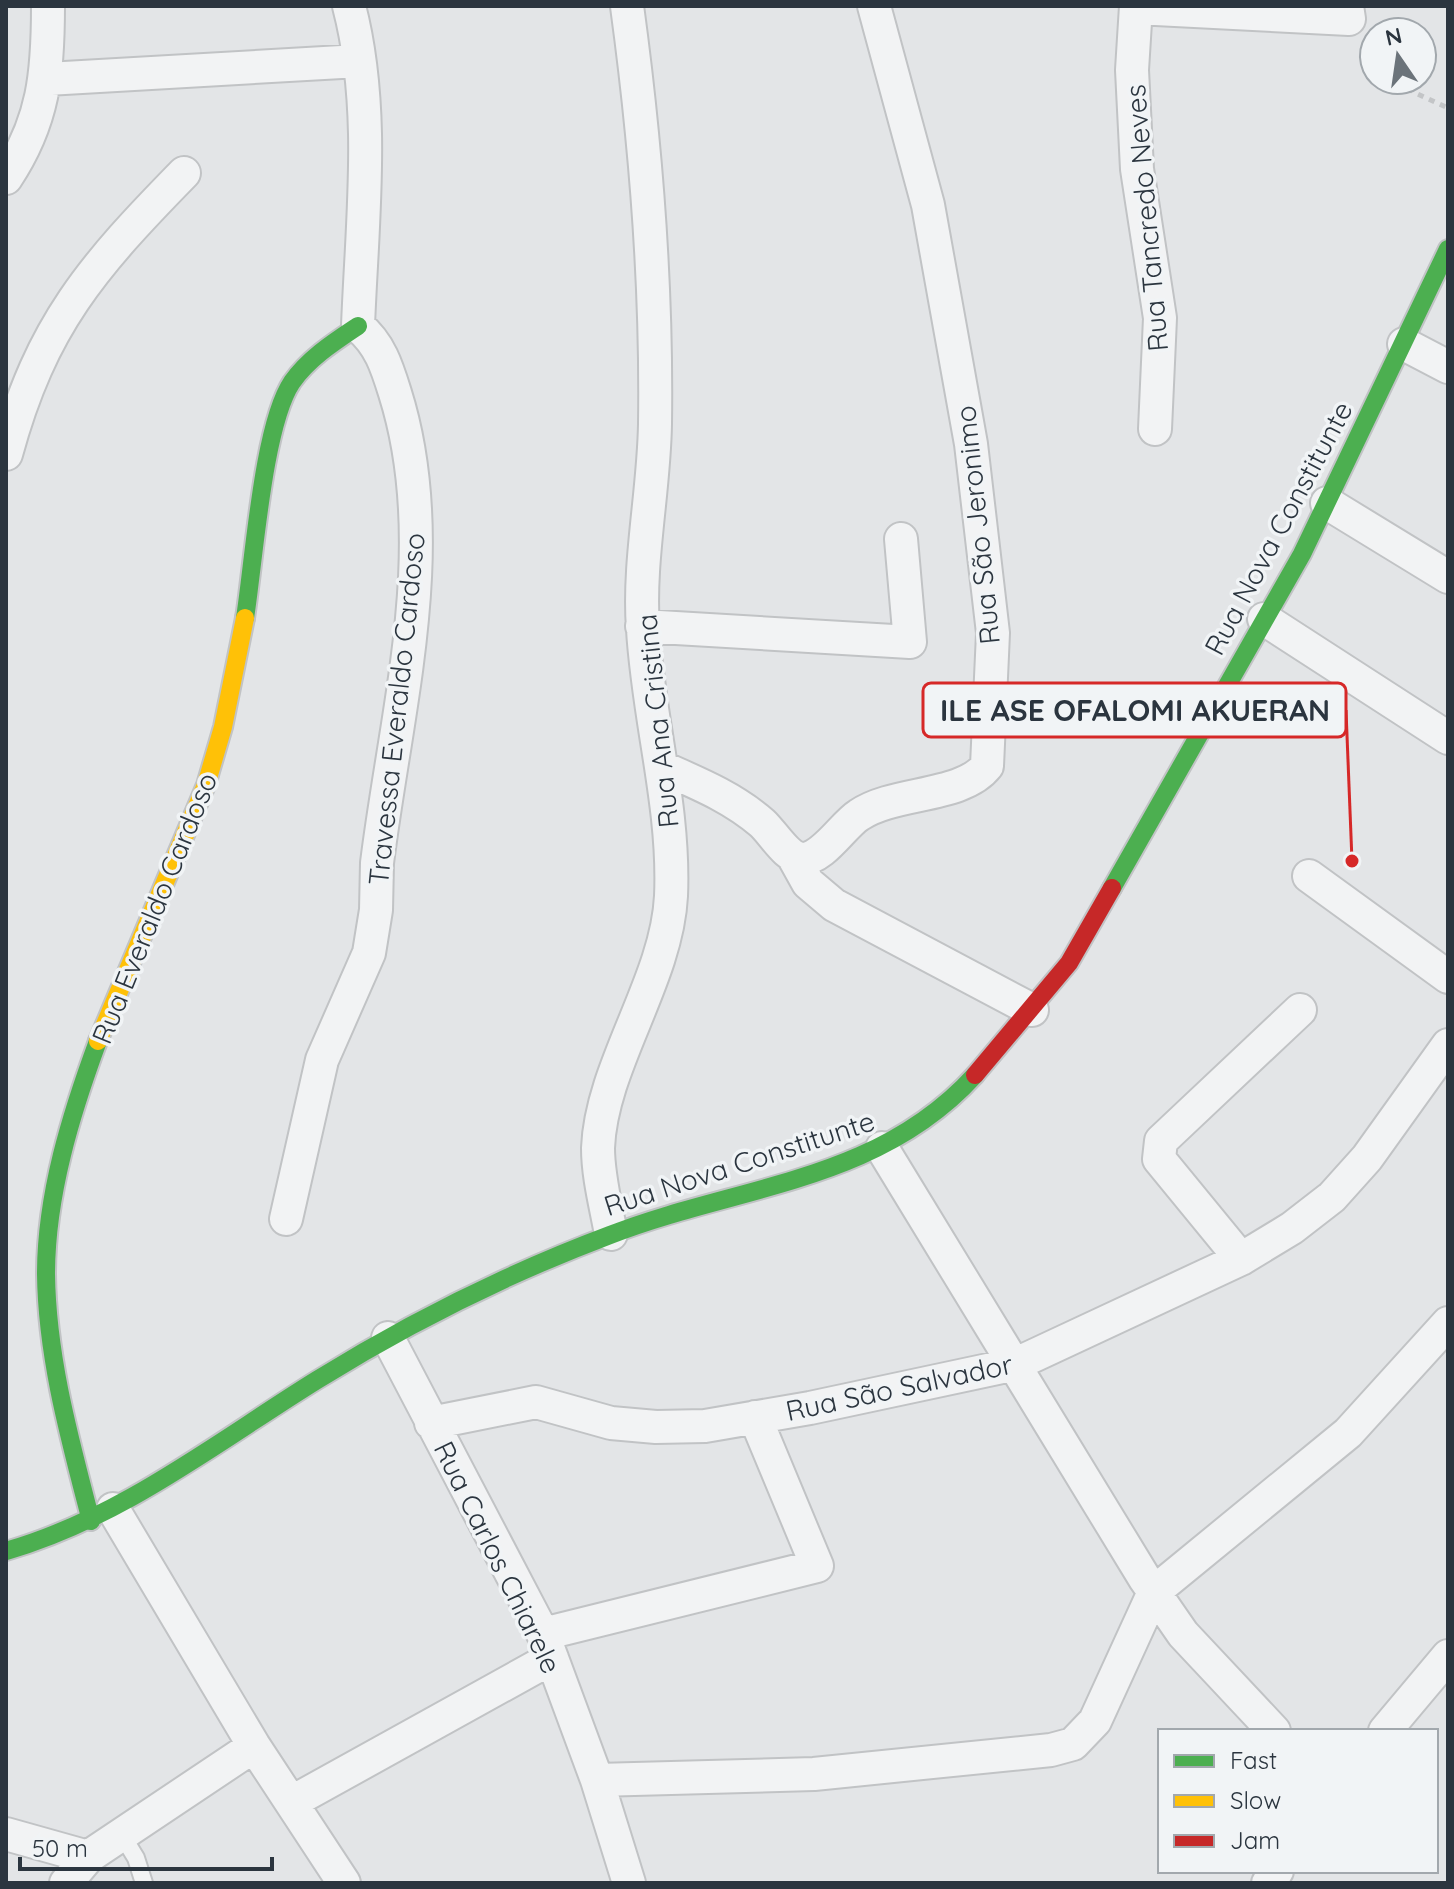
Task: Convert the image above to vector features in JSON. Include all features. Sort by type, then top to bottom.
[{"type":"street","points":[[6,178],[15,149],[47,79],[48,6]]},
{"type":"street","points":[[349,6],[359,61],[365,149],[358,326]]},
{"type":"street","name":"Rua Ana Cristina","points":[[611,1234],[599,1170],[602,1122],[665,934],[671,898],[661,767],[642,626],[655,439],[654,348],[648,180],[627,6]]},
{"type":"street","name":"Rua São Jeronimo","points":[[793,856],[801,859],[812,856],[860,813],[932,790],[963,785],[977,779],[987,766],[993,633],[971,444],[928,205],[874,6]]},
{"type":"street","points":[[1136,7],[1349,19],[1347,6]]},
{"type":"street","name":"Rua Tancredo Neves","points":[[1136,7],[1132,70],[1137,169],[1160,318],[1155,429]]},
{"type":"street","points":[[47,79],[359,61]]},
{"type":"street","points":[[6,454],[32,373],[68,304],[98,264],[184,173]]},
{"type":"street","name":"Rua Nova Constitunte","points":[[6,1551],[102,1515],[248,1420],[388,1338],[611,1234],[836,1166],[882,1148],[921,1125],[955,1097],[1069,963],[1327,503],[1448,249]]},
{"type":"street","name":"Travessa Everaldo Cardoso","points":[[286,1219],[322,1060],[369,953],[376,910],[379,848],[414,577],[415,500],[407,439],[382,353],[372,337],[358,326]]},
{"type":"street","name":"Rua Everaldo Cardoso","points":[[344,1883],[102,1515],[64,1416],[48,1298],[48,1239],[67,1142],[85,1079],[132,955],[206,790],[241,643],[266,475],[285,394],[318,353],[358,326]]},
{"type":"street","points":[[1404,344],[1448,367]]},
{"type":"street","points":[[1327,503],[1448,577]]},
{"type":"street","points":[[642,626],[910,642],[901,539]]},
{"type":"street","points":[[1264,619],[1448,738]]},
{"type":"street","points":[[661,767],[729,798],[763,824],[793,856],[808,883],[834,905],[1032,1010]]},
{"type":"street","points":[[1309,876],[1448,977]]},
{"type":"street","points":[[1241,1259],[1159,1159],[1157,1151],[1161,1141],[1300,1010]]},
{"type":"street","name":"Rua São Salvador","points":[[431,1423],[536,1402],[611,1423],[656,1427],[705,1426],[1016,1364],[1241,1259],[1283,1234],[1332,1197],[1367,1158],[1448,1045]]},
{"type":"street","points":[[882,1148],[1154,1592],[1183,1634],[1272,1729]]},
{"type":"street","points":[[597,1780],[814,1774],[1051,1750],[1073,1744],[1095,1721],[1154,1592],[1348,1433],[1448,1323]]},
{"type":"street","name":"Rua Carlos Chiarele","points":[[388,1338],[547,1646],[597,1780],[629,1883]]},
{"type":"street","points":[[292,1802],[547,1646],[817,1566],[755,1417]]},
{"type":"street","points":[[1387,1729],[1448,1656]]},
{"type":"street","points":[[66,1883],[88,1857],[254,1746]]},
{"type":"street","points":[[6,1834],[88,1857]]},
{"type":"lane","points":[[122,1835],[136,1858],[144,1883]]},
{"type":"path","points":[[1422,96],[1448,108]]},
{"type":"traffic: fast","points":[[1112,888],[1302,554],[1448,249]]},
{"type":"traffic: fast","points":[[245,618],[267,461],[282,402],[292,382],[306,365],[358,326]]},
{"type":"traffic: fast","points":[[91,1521],[55,1368],[46,1274],[55,1185],[78,1097],[98,1041]]},
{"type":"traffic: fast","points":[[6,1551],[48,1537],[129,1499],[317,1380],[460,1300],[610,1235],[658,1218],[804,1177],[850,1160],[895,1139],[936,1111],[975,1075]]},
{"type":"traffic: slow","points":[[98,1041],[206,785],[223,727],[245,618]]},
{"type":"traffic: jam","points":[[975,1075],[1069,963],[1112,888]]},
{"type":"place","name":"ILE ASE OFALOMI AKUERAN","points":[[1352,861]]}]
